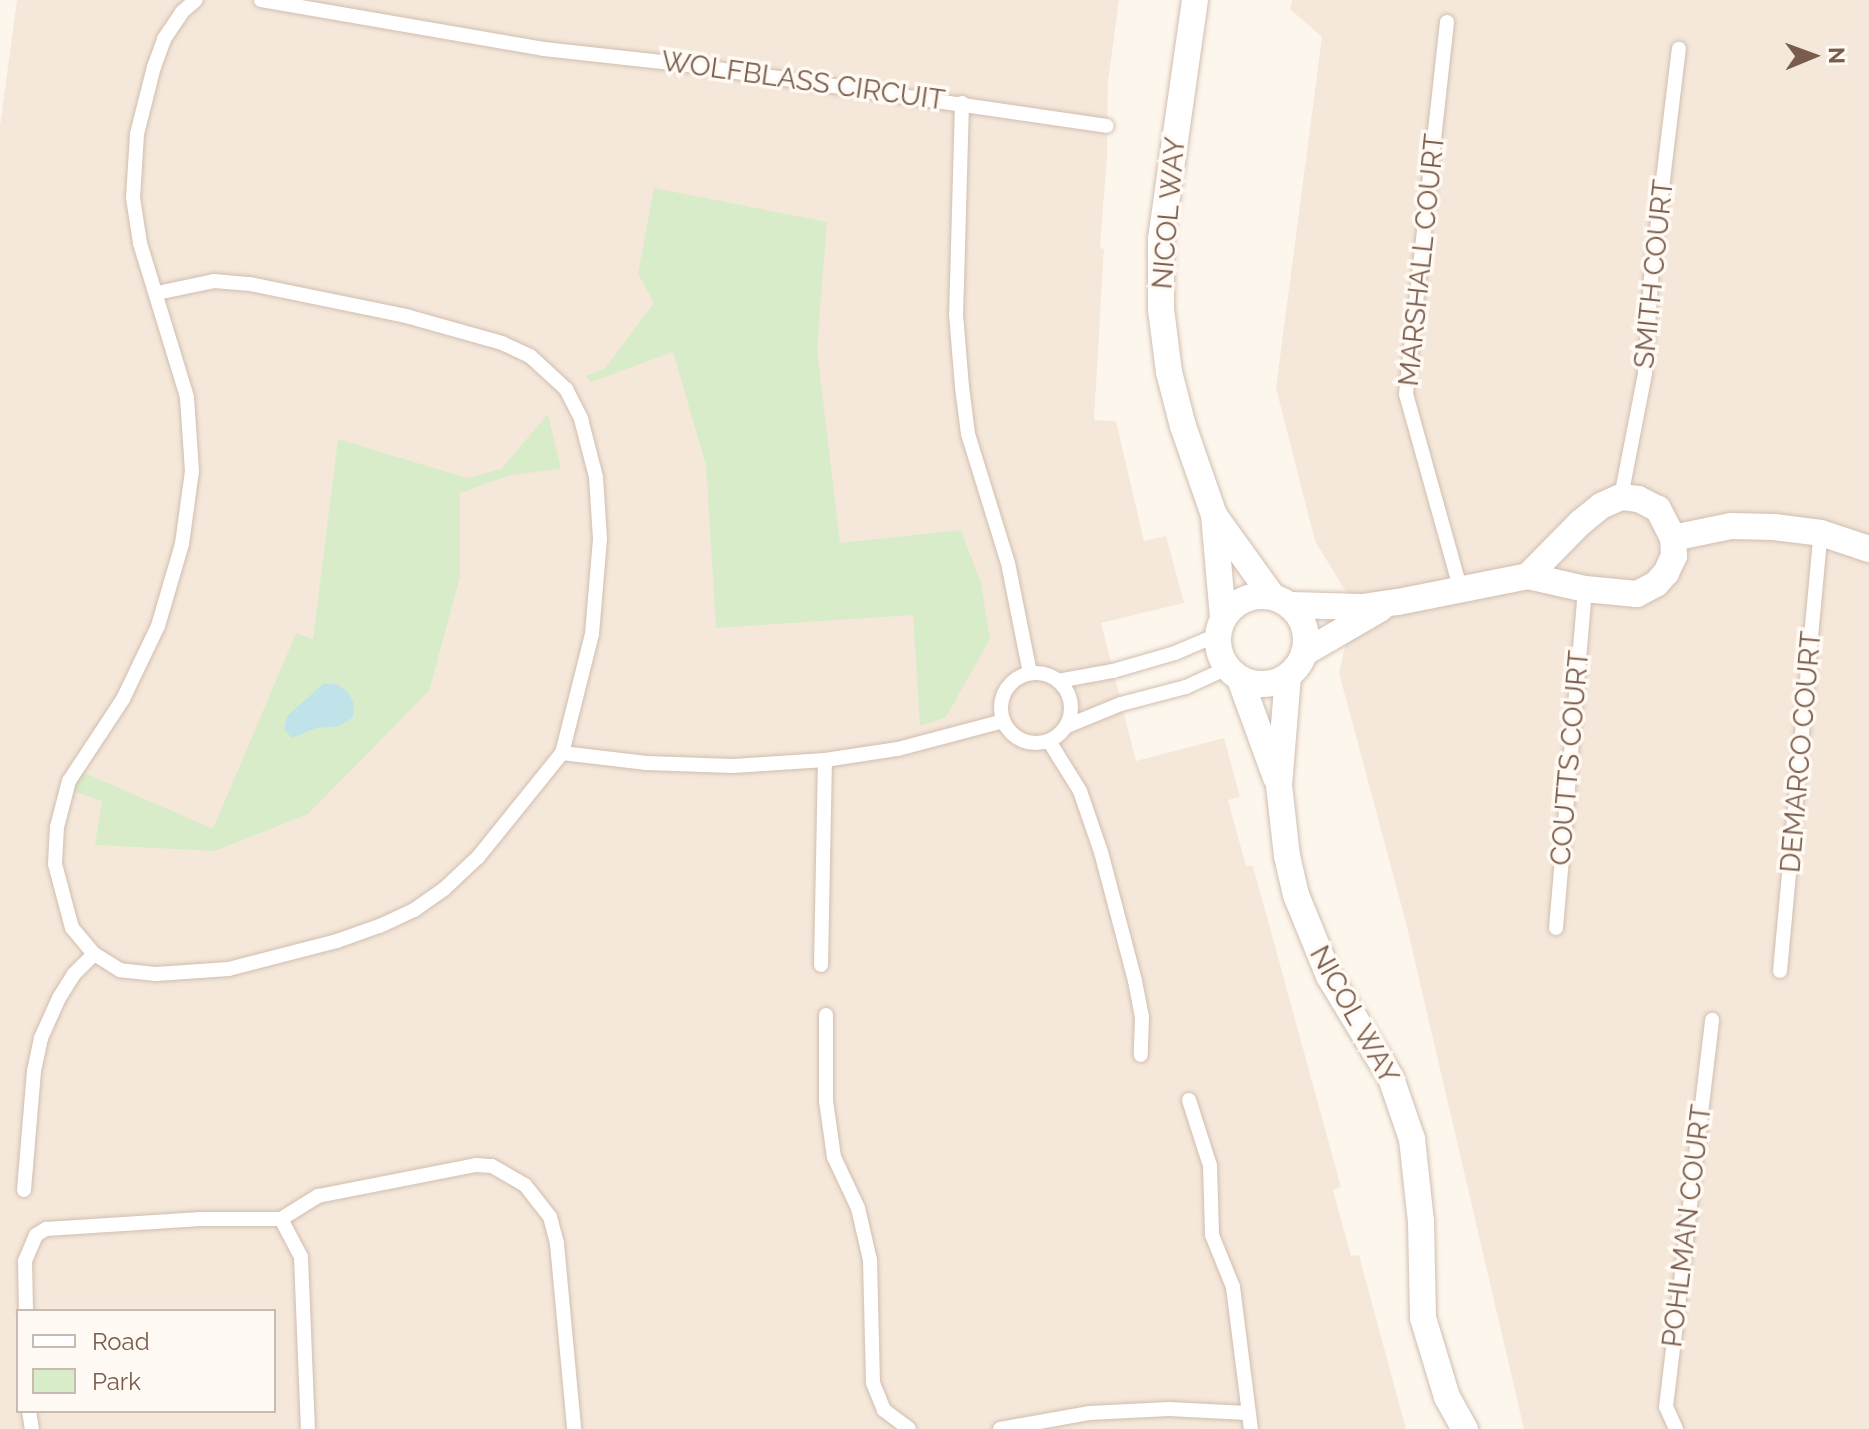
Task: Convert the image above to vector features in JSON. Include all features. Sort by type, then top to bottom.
[{"type":"street","name":"NICOL WAY","points":[[1195,0],[1161,239],[1161,309],[1172,386],[1214,515],[1220,626]]},
{"type":"street","points":[[1398,602],[1363,616],[1304,653],[1288,676],[1265,684],[1233,673],[1217,647],[1220,626],[1244,598],[1362,607],[1528,576],[1585,589],[1637,594],[1656,584],[1674,556],[1673,538],[1658,509],[1638,499],[1621,497],[1601,506],[1581,522],[1528,576]]},
{"type":"street","name":"NICOL WAY","points":[[1214,515],[1281,601]]},
{"type":"street","points":[[1673,538],[1731,526],[1774,527],[1821,533],[1869,549]]},
{"type":"street","points":[[1281,601],[1305,627],[1304,653]]},
{"type":"street","name":"NICOL WAY","points":[[1233,673],[1279,785]]},
{"type":"street","name":"NICOL WAY","points":[[1288,676],[1279,785],[1287,856],[1309,932],[1329,976],[1391,1078],[1412,1139],[1421,1222],[1423,1318],[1447,1397],[1465,1429]]},
{"type":"lane","points":[[157,293],[214,281],[335,299],[502,343],[530,356],[552,372],[566,389],[587,439],[596,477],[600,539],[592,634],[562,753],[478,857],[444,889],[414,910],[379,926],[337,941],[229,969],[156,974],[120,970],[94,954],[72,928],[55,864],[57,827],[69,781],[123,699],[158,626],[182,544],[192,471],[187,397],[140,243],[133,198],[137,134],[164,39],[182,12],[196,0]]},
{"type":"lane","name":"WOLFBLASS CIRCUIT","points":[[261,0],[544,49],[962,103],[956,314],[962,387],[968,434],[1008,563],[1030,673]]},
{"type":"lane","name":"MARSHALL COURT","points":[[1447,22],[1406,394],[1460,588]]},
{"type":"lane","name":"SMITH COURT","points":[[1621,497],[1645,373],[1651,279],[1679,49]]},
{"type":"lane","points":[[962,103],[1107,126]]},
{"type":"lane","name":"DEMARCO COURT","points":[[1780,971],[1821,533]]},
{"type":"lane","name":"COUTTS COURT","points":[[1556,928],[1585,589]]},
{"type":"lane","points":[[1058,681],[1113,671],[1175,653],[1220,626]]},
{"type":"lane","points":[[1067,726],[1071,702],[1058,681],[1042,673],[1030,673],[1009,686],[1000,708],[1003,721],[1014,736],[1024,742],[1049,741],[1067,726],[1121,704],[1233,673]]},
{"type":"lane","points":[[562,753],[646,763],[733,766],[825,760],[898,749],[1003,721]]},
{"type":"lane","points":[[1049,741],[1080,791],[1101,852],[1142,1017],[1141,1055]]},
{"type":"lane","points":[[821,965],[825,760]]},
{"type":"lane","points":[[24,1190],[34,1071],[41,1038],[74,974],[94,954]]},
{"type":"lane","points":[[826,1015],[826,1101],[834,1157],[858,1208],[870,1260],[873,1383],[884,1410],[909,1429]]},
{"type":"lane","name":"POHLMAN COURT","points":[[1676,1429],[1666,1407],[1712,1020]]},
{"type":"lane","points":[[1189,1100],[1210,1166],[1212,1235],[1233,1287],[1251,1429]]},
{"type":"lane","points":[[26,1309],[25,1261],[36,1235],[46,1229],[201,1219],[281,1219],[318,1196],[476,1165],[492,1166],[525,1185],[550,1217],[557,1244],[574,1429]]},
{"type":"lane","points":[[281,1219],[301,1257],[308,1429]]},
{"type":"lane","points":[[1000,1429],[1089,1413],[1169,1409],[1247,1413]]},
{"type":"shaded area","points":[[17,0],[1119,0],[1108,82],[1107,157],[1100,248],[1104,249],[1094,420],[1116,421],[1144,541],[1166,536],[1184,603],[1101,623],[1136,761],[1224,738],[1240,797],[1228,800],[1246,866],[1253,866],[1341,1187],[1333,1190],[1351,1256],[1359,1255],[1406,1429],[0,1429],[0,126]]},
{"type":"shaded area","points":[[1292,0],[1869,0],[1869,1429],[1524,1429],[1406,923],[1339,673],[1354,605],[1315,541],[1276,388],[1322,37],[1290,9]]},
{"type":"green space","points":[[654,188],[827,222],[817,349],[840,543],[961,530],[981,583],[990,639],[946,717],[920,726],[913,615],[716,628],[706,465],[673,352],[591,382],[586,376],[605,368],[654,303],[638,274]]},
{"type":"green space","points":[[548,414],[561,469],[511,475],[460,493],[460,577],[429,691],[308,814],[215,851],[95,845],[102,801],[67,789],[76,769],[213,829],[296,633],[313,639],[338,439],[467,478],[501,469]]},
{"type":"water","points":[[323,684],[336,684],[347,691],[354,703],[353,717],[340,726],[316,728],[292,738],[284,729],[287,716]]}]
